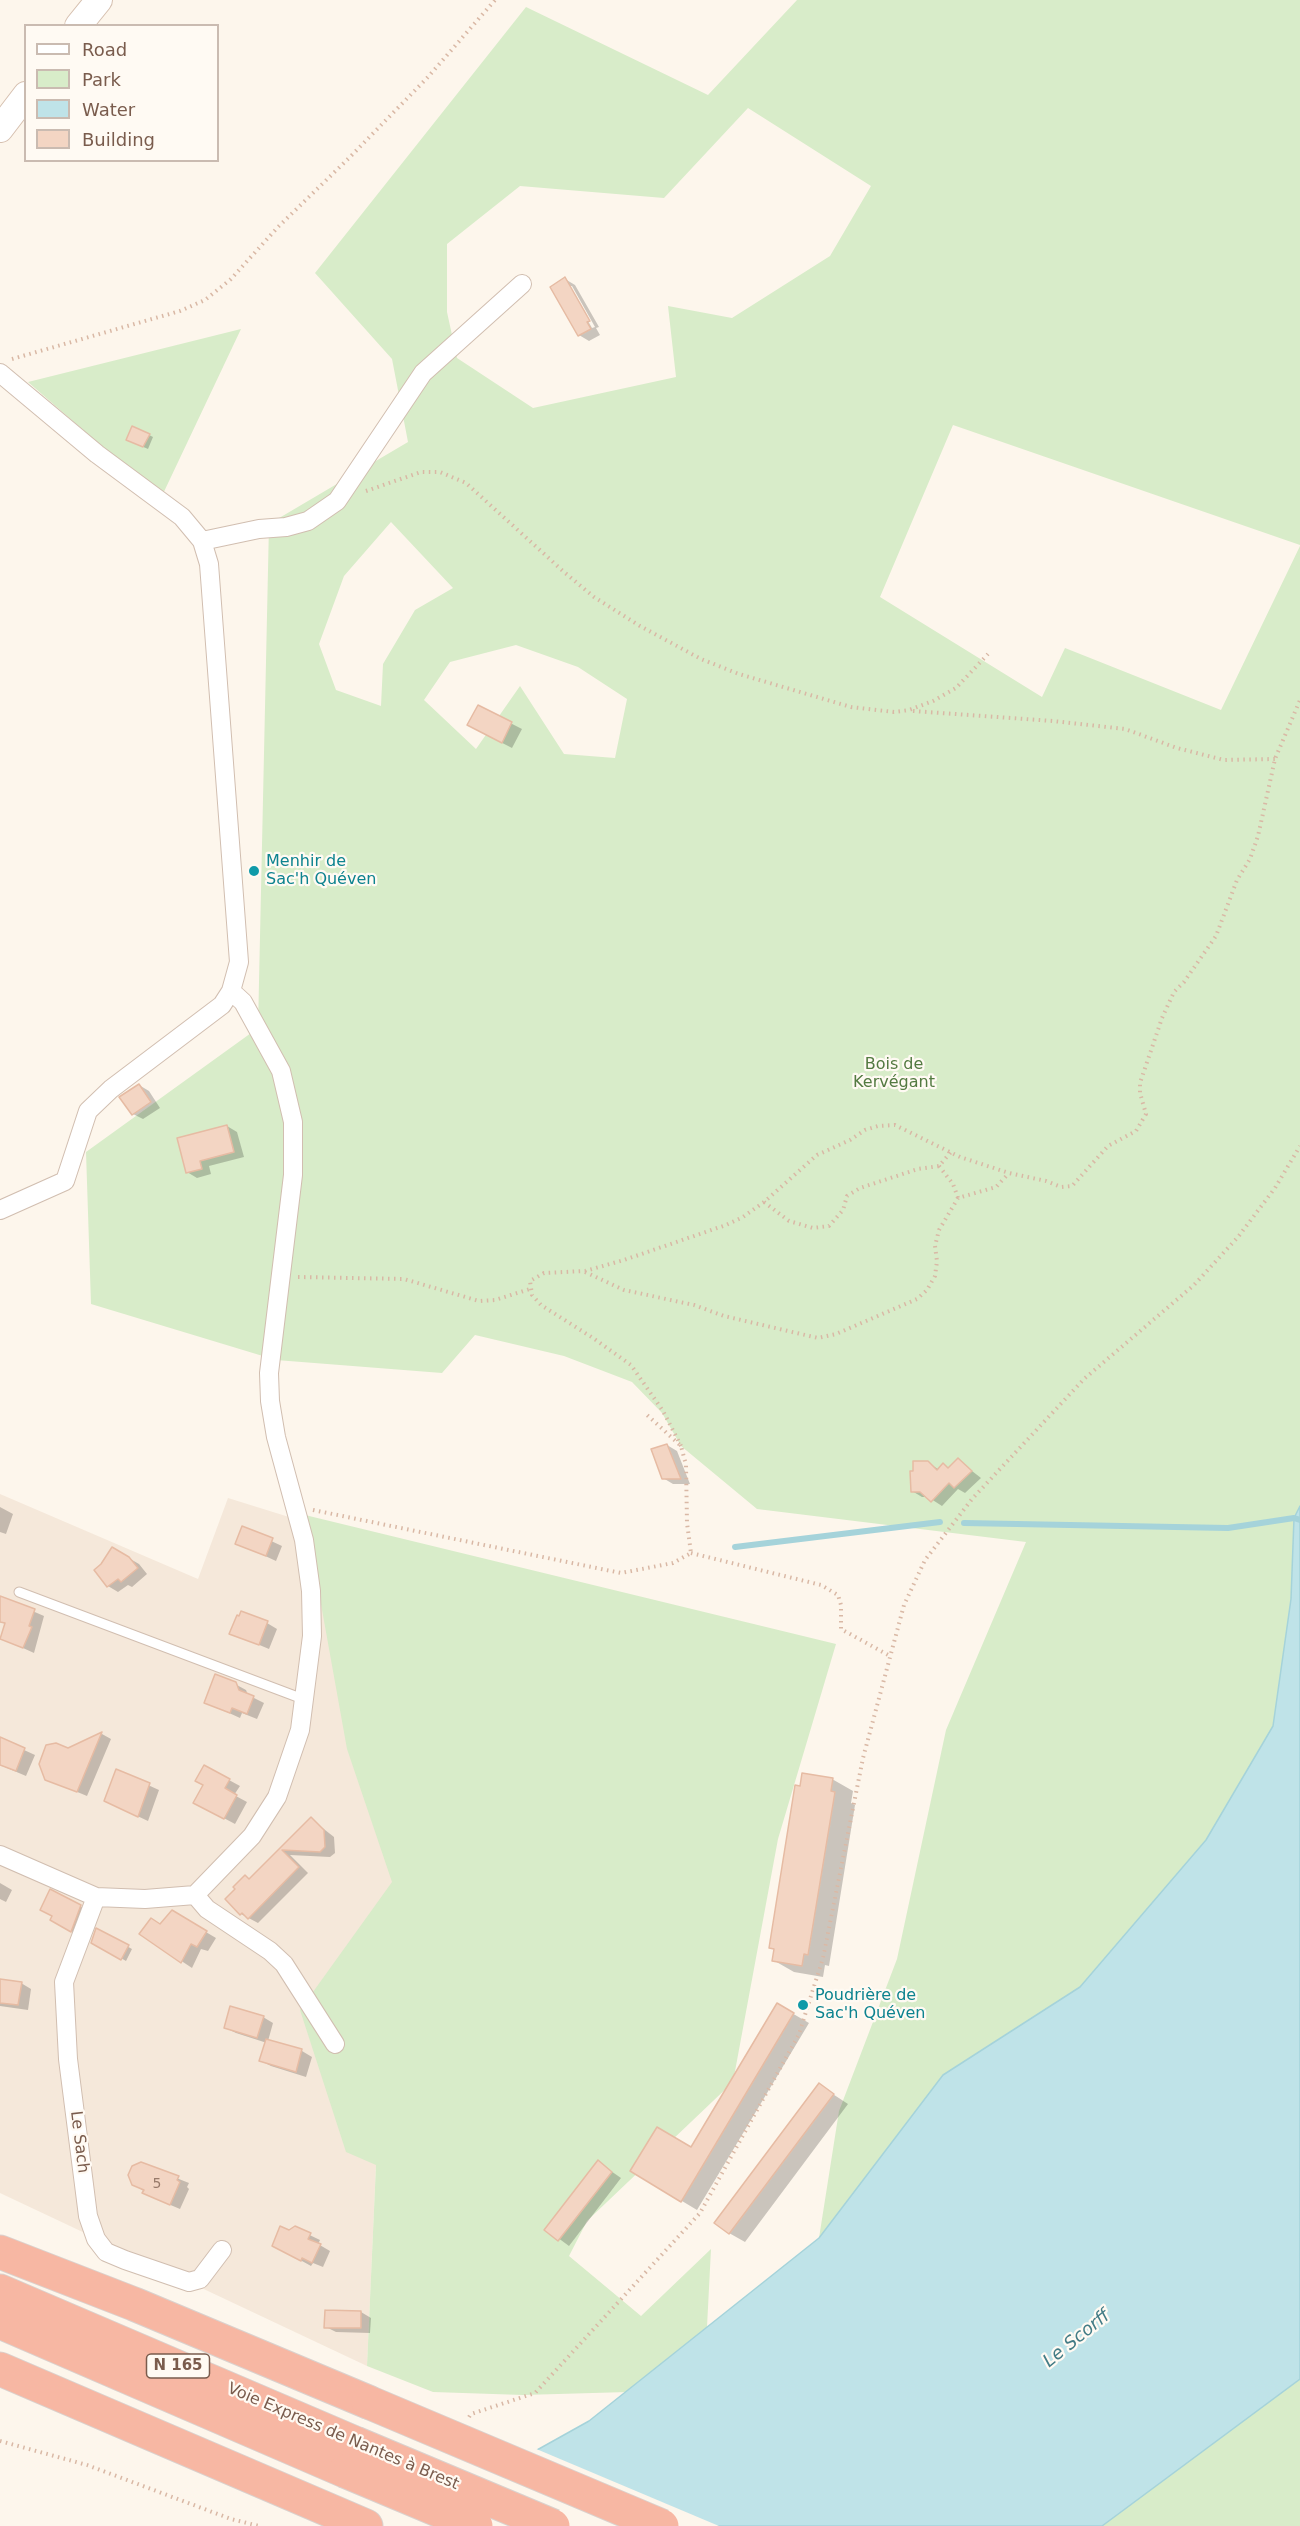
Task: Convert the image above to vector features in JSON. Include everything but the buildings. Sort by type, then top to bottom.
[{"type":"highway","points":[[0,2252],[134,2304],[662,2526]]},
{"type":"highway","name":"Voie Express de Nantes à Brest","points":[[0,2291],[350,2457],[476,2526]]},
{"type":"highway","name":"Voie Express de Nantes à Brest","points":[[0,2322],[350,2457],[553,2526]]},
{"type":"highway","points":[[0,2369],[366,2526]]},
{"type":"street","points":[[80,24],[99,0]]},
{"type":"street","points":[[0,129],[24,98]]},
{"type":"street","points":[[202,541],[259,529],[286,528],[308,521],[337,501],[407,393],[423,373],[522,284]]},
{"type":"street","points":[[0,1210],[65,1181],[88,1111],[111,1089],[222,1005],[231,991],[239,962],[209,564],[202,541],[182,517],[97,454],[5,366]]},
{"type":"street","points":[[0,1855],[96,1897],[145,1899],[195,1895],[252,1836],[277,1797],[300,1730],[312,1636],[311,1591],[304,1540],[276,1437],[270,1401],[269,1373],[293,1175],[293,1122],[281,1071],[243,1002],[231,991]]},
{"type":"street","points":[[195,1895],[207,1909],[270,1951],[284,1964],[335,2044]]},
{"type":"street","name":"Le Sach","points":[[96,1897],[64,1982],[68,2059],[88,2216],[96,2239],[106,2252],[189,2282],[200,2279],[222,2250]]},
{"type":"lane","points":[[18,1592],[303,1699]]},
{"type":"path","points":[[5,366],[180,311],[205,300],[231,279],[278,227],[351,157],[428,76],[495,0]]},
{"type":"path","points":[[337,501],[421,472],[440,472],[466,483],[594,597],[640,626],[701,659],[739,674],[851,707],[894,712],[909,710],[1053,721],[1125,729],[1177,748],[1224,760],[1275,759]]},
{"type":"path","points":[[909,710],[933,701],[956,688],[988,654]]},
{"type":"path","points":[[691,1553],[687,1523],[686,1465],[681,1446],[663,1411],[631,1365],[541,1305],[530,1289],[530,1281],[537,1275],[585,1271],[712,1230],[743,1217],[764,1202],[817,1155],[850,1140],[865,1130],[878,1126],[895,1125],[951,1152],[1009,1173],[1046,1181],[1061,1187],[1072,1186],[1108,1146],[1136,1131],[1146,1114],[1140,1093],[1140,1083],[1162,1017],[1174,992],[1184,982],[1216,936],[1237,880],[1250,859],[1258,836],[1275,759],[1300,700]]},
{"type":"path","points":[[535,2393],[700,2213],[799,2034],[824,1958],[863,1758],[890,1656],[904,1605],[925,1560],[947,1529],[1084,1379],[1194,1285],[1238,1237],[1275,1188],[1300,1146]]},
{"type":"path","points":[[764,1202],[789,1221],[813,1228],[829,1226],[843,1210],[847,1196],[860,1188],[918,1169],[939,1166],[951,1152]]},
{"type":"path","points":[[939,1166],[953,1184],[958,1198]]},
{"type":"path","points":[[585,1271],[624,1290],[694,1305],[724,1316],[818,1338],[836,1334],[917,1299],[927,1290],[935,1275],[937,1261],[935,1246],[939,1230],[958,1198],[996,1187],[1009,1173]]},
{"type":"path","points":[[282,1276],[404,1279],[479,1301],[495,1300],[530,1289]]},
{"type":"path","points":[[646,1414],[681,1446]]},
{"type":"path","points":[[295,1506],[621,1572],[674,1563],[691,1553],[821,1585],[838,1595],[841,1605],[841,1629],[890,1656]]},
{"type":"path","points":[[0,2441],[87,2465],[231,2519],[259,2526]]},
{"type":"shaded area","points":[[0,1494],[198,1579],[228,1498],[289,1517],[434,1886],[376,2165],[367,2366],[0,2193]]},
{"type":"green space","name":"Bois de Kervégant","points":[[797,0],[1300,0],[1300,545],[953,425],[880,597],[1042,697],[1065,648],[1221,710],[1300,546],[1300,1506],[1294,1518],[1291,1599],[1273,1726],[1206,1840],[1080,1987],[943,2075],[819,2238],[839,2111],[897,1959],[946,1730],[1026,1542],[757,1509],[681,1446],[662,1413],[632,1382],[564,1356],[475,1335],[442,1373],[276,1360],[91,1304],[86,1152],[258,1028],[269,524],[408,442],[392,359],[315,273],[526,7],[708,95]],"holes":[[[748,108],[871,186],[830,256],[732,318],[668,306],[676,377],[533,408],[457,358],[447,312],[447,244],[520,186],[664,198]],[[391,522],[453,588],[415,610],[383,664],[381,706],[336,690],[319,644],[344,576]],[[516,645],[578,667],[627,699],[615,758],[564,754],[520,686],[476,749],[424,700],[450,662]]]},
{"type":"green space","points":[[241,329],[161,498],[28,382]]},
{"type":"green space","points":[[305,1515],[836,1644],[778,1839],[733,2082],[587,2221],[569,2256],[641,2316],[711,2249],[707,2327],[628,2392],[523,2395],[433,2392],[367,2366],[376,2165],[346,2152],[300,2010],[392,1882],[347,1749]]},
{"type":"green space","points":[[1300,2379],[1300,2526],[1102,2526]]},
{"type":"water","name":"Le Scorff","points":[[1300,1506],[1300,2379],[1102,2526],[429,2526],[537,2450],[589,2421],[819,2238],[943,2075],[1080,1987],[1206,1840],[1273,1726],[1291,1599],[1294,1518]]},
{"type":"pier","points":[[534,2448],[719,2526],[426,2526],[470,2469]]},
{"type":"waterway","points":[[964,1523],[1228,1528],[1294,1518],[1300,1520]]},
{"type":"waterway","points":[[735,1547],[940,1522]]},
{"type":"place","name":"Menhir de Sac'h Quéven","points":[[254,871]]},
{"type":"place","name":"Poudrière de Sac'h Quéven","points":[[803,2005]]}]
